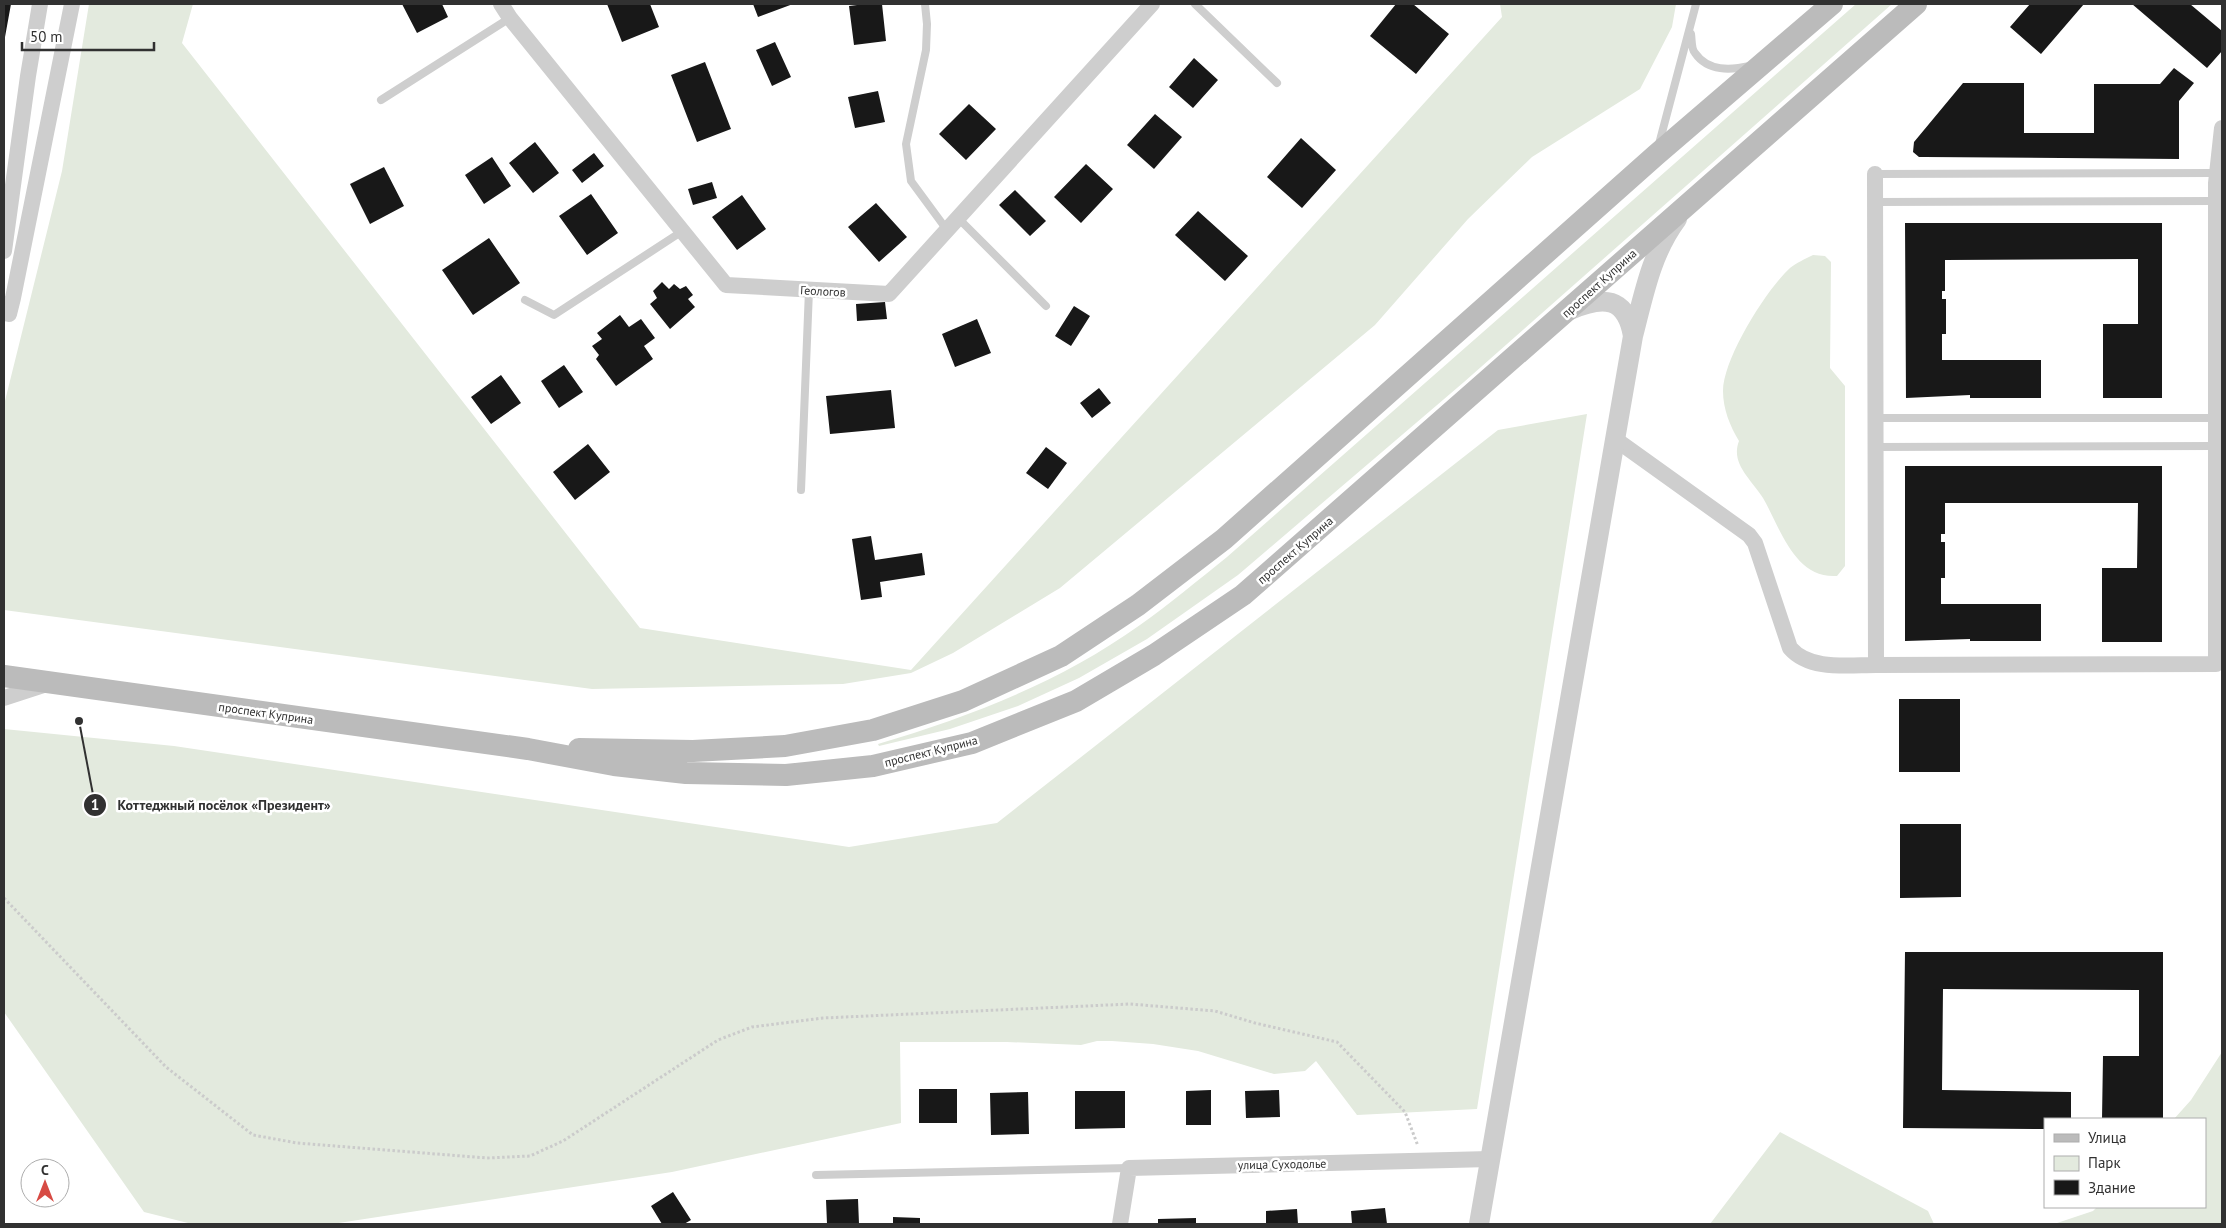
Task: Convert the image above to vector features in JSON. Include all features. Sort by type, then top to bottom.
[{"type":"main road","name":"проспект Куприна","points":[[528,749],[693,751],[784,746],[873,730],[964,701],[1061,656],[1138,606],[1224,538],[1656,155],[1832,4]]},
{"type":"main road","name":"проспект Куприна","points":[[4,676],[528,749],[614,765],[686,773],[786,775],[873,766],[972,743],[1076,701],[1154,655],[1244,595],[1570,310],[1693,198],[1916,4]]},
{"type":"street","points":[[4,251],[6,212],[40,4]]},
{"type":"street","points":[[4,313],[9,314],[72,4]]},
{"type":"street","name":"Геологов","points":[[501,4],[510,18],[726,286],[889,294],[1152,4]]},
{"type":"street","points":[[1615,439],[1749,535],[1754,543],[1790,648],[1796,655],[1822,664],[2216,664],[2216,173],[2222,128]]},
{"type":"street","points":[[1875,174],[1876,665]]},
{"type":"street","points":[[1479,1224],[1633,336],[1651,265],[1667,233],[1693,198]]},
{"type":"street","points":[[1570,310],[1588,302],[1604,300],[1617,304],[1626,313],[1633,336]]},
{"type":"street","points":[[4,698],[50,683]]},
{"type":"street","name":"улица Суходолье","points":[[1129,1168],[1490,1159]]},
{"type":"street","points":[[1120,1224],[1129,1168]]},
{"type":"lane","points":[[924,4],[927,24],[926,50],[906,144],[912,181],[952,224],[1046,306]]},
{"type":"lane","points":[[1195,4],[1277,83]]},
{"type":"lane","points":[[1656,155],[1696,4]]},
{"type":"lane","points":[[381,100],[510,18]]},
{"type":"lane","points":[[1690,32],[1694,52],[1702,60],[1720,70],[1750,67],[1776,52]]},
{"type":"lane","points":[[1875,174],[2216,173]]},
{"type":"lane","points":[[1875,202],[2216,202]]},
{"type":"lane","points":[[525,300],[554,315],[681,232]]},
{"type":"lane","points":[[801,490],[809,290]]},
{"type":"lane","points":[[1875,418],[2216,418]]},
{"type":"lane","points":[[1875,446],[2216,446]]},
{"type":"lane","points":[[816,1175],[1129,1168]]},
{"type":"path","points":[[4,898],[166,1067],[253,1135],[262,1137],[297,1143],[488,1158],[530,1156],[563,1141],[718,1040],[752,1027],[823,1018],[1130,1004],[1215,1011],[1255,1023],[1338,1042],[1405,1112],[1423,1160]]},
{"type":"green space","points":[[89,4],[193,4],[182,43],[640,628],[911,670],[1502,17],[1500,4],[1676,4],[1672,27],[1640,89],[1532,157],[1468,219],[1375,325],[1060,588],[953,653],[911,673],[843,684],[592,689],[4,610],[4,405],[62,171]]},
{"type":"green space","points":[[1856,4],[1892,4],[1464,382],[1238,575],[1147,639],[1079,678],[1018,706],[950,729],[879,746],[878,744],[981,709],[1047,680],[1079,664],[1110,645],[1162,609],[1227,557]]},
{"type":"green space","points":[[1813,255],[1825,256],[1831,262],[1830,368],[1845,386],[1845,566],[1837,576],[1822,575],[1810,569],[1790,549],[1763,498],[1740,464],[1737,457],[1739,441],[1728,417],[1723,398],[1725,377],[1730,361],[1758,308],[1780,278],[1790,268]]},
{"type":"green space","points":[[1587,414],[1477,1109],[1357,1115],[1316,1061],[1305,1071],[1274,1074],[1198,1051],[1153,1044],[1112,1041],[1097,1041],[1081,1045],[1007,1042],[900,1042],[901,1123],[672,1172],[332,1224],[192,1224],[144,1212],[4,1012],[4,729],[174,746],[849,847],[997,823],[1498,430]]},
{"type":"green space","points":[[2222,1052],[2222,1224],[2054,1224],[2093,1211],[2096,1208],[2206,1208],[2206,1118],[2175,1118],[2191,1100]]},
{"type":"green space","points":[[1780,1132],[1928,1211],[1934,1224],[1710,1224]]},
{"type":"building","points":[[4,4],[11,4],[5,37],[4,37]]},
{"type":"building","points":[[402,4],[442,4],[448,17],[417,33]]},
{"type":"building","points":[[607,4],[650,4],[659,27],[622,42]]},
{"type":"building","points":[[753,4],[793,4],[758,17]]},
{"type":"building","points":[[882,4],[886,41],[854,45],[849,6]]},
{"type":"building","points":[[1396,4],[1413,4],[1449,34],[1416,74],[1370,36]]},
{"type":"building","points":[[2030,4],[2084,4],[2041,54],[2010,27]]},
{"type":"building","points":[[2132,4],[2190,4],[2222,31],[2222,51],[2207,68]]},
{"type":"building","points":[[775,42],[791,77],[772,86],[756,50]]},
{"type":"building","points":[[1194,58],[1218,80],[1193,108],[1169,87]]},
{"type":"building","points":[[705,62],[731,129],[697,142],[671,75]]},
{"type":"building","points":[[2174,68],[2194,83],[2179,101],[2179,159],[1919,157],[1913,152],[1914,142],[1963,83],[2024,83],[2024,133],[2094,133],[2094,84],[2160,84]]},
{"type":"building","points":[[878,91],[885,122],[855,128],[848,97]]},
{"type":"building","points":[[969,104],[996,129],[966,160],[939,134]]},
{"type":"building","points":[[1155,114],[1182,137],[1154,169],[1127,145]]},
{"type":"building","points":[[1301,138],[1336,170],[1302,208],[1267,177]]},
{"type":"building","points":[[535,142],[559,173],[533,193],[509,163]]},
{"type":"building","points":[[594,153],[604,166],[582,183],[572,170]]},
{"type":"building","points":[[492,157],[511,186],[484,204],[465,175]]},
{"type":"building","points":[[1086,164],[1113,189],[1081,223],[1054,197]]},
{"type":"building","points":[[384,167],[404,206],[370,224],[350,184]]},
{"type":"building","points":[[712,182],[717,198],[693,205],[688,189]]},
{"type":"building","points":[[1015,190],[1046,221],[1030,236],[999,205]]},
{"type":"building","points":[[591,194],[618,233],[587,255],[559,216]]},
{"type":"building","points":[[742,195],[766,229],[737,250],[712,217]]},
{"type":"building","points":[[876,203],[907,237],[879,262],[848,227]]},
{"type":"building","points":[[1198,211],[1248,256],[1225,281],[1175,235]]},
{"type":"building","points":[[1905,223],[2162,223],[2162,398],[2103,398],[2103,324],[2138,324],[2138,259],[1945,260],[1945,291],[1942,291],[1942,299],[1946,299],[1946,334],[1942,334],[1942,360],[2041,360],[2041,398],[1970,398],[1970,395],[1906,398]]},
{"type":"building","points":[[489,238],[520,283],[473,315],[442,270]]},
{"type":"building","points":[[662,282],[669,289],[674,284],[680,289],[686,286],[693,295],[688,299],[695,307],[670,329],[650,304],[657,298],[653,291]]},
{"type":"building","points":[[885,302],[887,319],[857,321],[856,304]]},
{"type":"building","points":[[1074,306],[1090,316],[1071,346],[1055,336]]},
{"type":"building","points":[[620,315],[629,327],[641,319],[655,338],[644,346],[653,359],[616,386],[596,359],[599,355],[592,346],[602,339],[597,333]]},
{"type":"building","points":[[977,319],[991,353],[955,367],[942,334]]},
{"type":"building","points":[[564,365],[583,392],[559,408],[541,381]]},
{"type":"building","points":[[501,375],[521,403],[491,424],[471,397]]},
{"type":"building","points":[[1099,388],[1111,403],[1092,418],[1080,403]]},
{"type":"building","points":[[891,390],[895,428],[830,434],[826,396]]},
{"type":"building","points":[[588,444],[610,472],[575,500],[553,472]]},
{"type":"building","points":[[1046,447],[1067,463],[1048,489],[1026,473]]},
{"type":"building","points":[[1905,466],[2162,466],[2162,642],[2102,642],[2102,568],[2137,568],[2138,503],[1945,503],[1945,534],[1941,534],[1941,542],[1945,542],[1945,578],[1941,578],[1941,604],[2041,604],[2041,641],[1970,641],[1970,639],[1905,641]]},
{"type":"building","points":[[871,536],[875,560],[922,553],[925,575],[880,582],[882,597],[861,600],[852,539]]},
{"type":"building","points":[[1899,699],[1960,699],[1960,772],[1899,772]]},
{"type":"building","points":[[1900,824],[1961,824],[1961,897],[1900,898]]},
{"type":"building","points":[[1905,952],[2163,952],[2163,1118],[2102,1118],[2103,1056],[2139,1056],[2139,990],[1943,989],[1942,1090],[2071,1092],[2071,1118],[2044,1118],[2044,1129],[1903,1128]]},
{"type":"building","points":[[919,1089],[957,1089],[957,1123],[919,1123]]},
{"type":"building","points":[[1211,1090],[1211,1125],[1186,1125],[1186,1091]]},
{"type":"building","points":[[1279,1090],[1280,1117],[1246,1118],[1245,1091]]},
{"type":"building","points":[[1075,1091],[1125,1091],[1125,1128],[1075,1129]]},
{"type":"building","points":[[1028,1092],[1029,1134],[991,1135],[990,1093]]},
{"type":"building","points":[[673,1192],[691,1220],[684,1224],[662,1224],[651,1206]]},
{"type":"building","points":[[858,1199],[859,1224],[827,1224],[826,1200]]},
{"type":"building","points":[[1385,1208],[1387,1224],[1352,1224],[1351,1211]]},
{"type":"building","points":[[1297,1209],[1298,1224],[1266,1224],[1266,1211]]},
{"type":"building","points":[[893,1217],[920,1218],[920,1224],[893,1224]]},
{"type":"building","points":[[1196,1218],[1196,1224],[1158,1224],[1158,1219]]},
{"type":"place","name":"Коттеджный посёлок «Президент»","points":[[79,721]]}]
